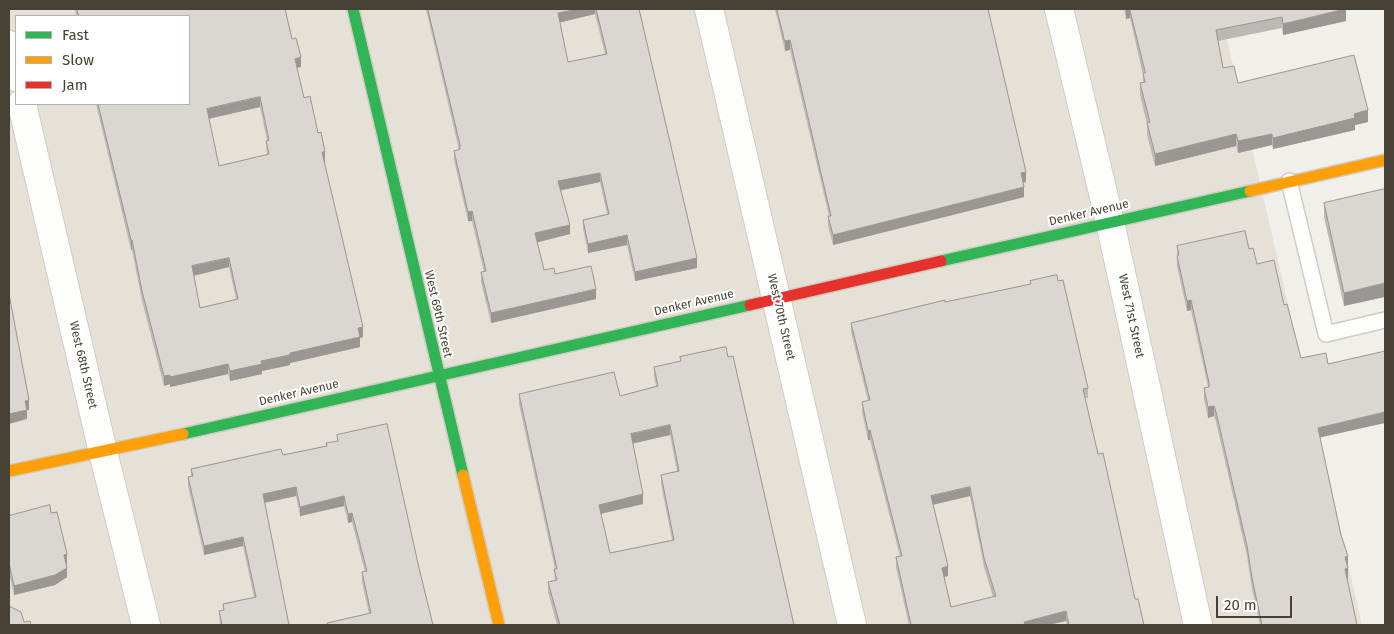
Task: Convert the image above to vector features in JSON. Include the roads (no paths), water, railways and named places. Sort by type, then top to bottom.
[{"type":"street","name":"West 69th Street","points":[[353,9],[438,375],[499,625]]},
{"type":"street","name":"West 70th Street","points":[[709,9],[852,625]]},
{"type":"street","name":"West 71st Street","points":[[1059,9],[1110,222],[1198,625]]},
{"type":"street","points":[[9,45],[15,72]]},
{"type":"street","name":"West 68th Street","points":[[22,105],[103,452],[146,625]]},
{"type":"street","name":"Denker Avenue","points":[[9,471],[103,452],[1385,160]]},
{"type":"lane","points":[[1289,181],[1326,334],[1385,320]]}]
